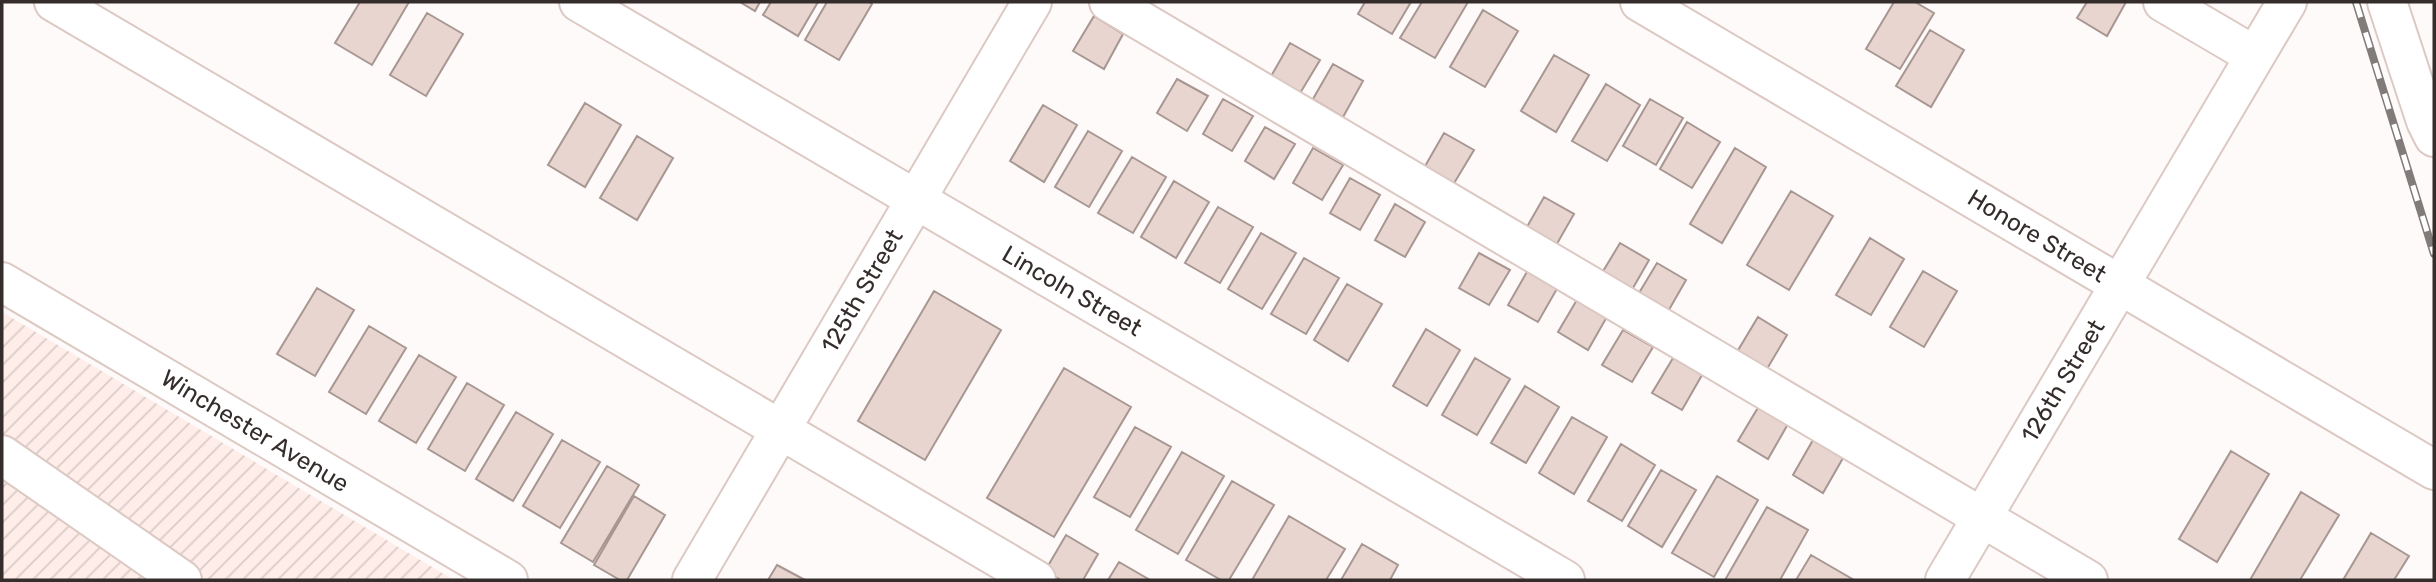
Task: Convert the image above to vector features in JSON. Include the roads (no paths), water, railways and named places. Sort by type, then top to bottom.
[{"type":"street","points":[[54,2],[1036,580]]},
{"type":"street","name":"Lincoln Street","points":[[579,2],[1564,580]]},
{"type":"street","name":"125th Street","points":[[692,580],[1032,2]]},
{"type":"street","points":[[1109,2],[2088,580]]},
{"type":"street","name":"Honore Street","points":[[1640,2],[2434,470]]},
{"type":"street","points":[[2163,2],[2255,56]]},
{"type":"street","name":"126th Street","points":[[1945,580],[2287,2]]},
{"type":"street","points":[[2387,2],[2426,121],[2434,137]]},
{"type":"street","name":"Winchester Avenue","points":[[2,282],[508,580]]},
{"type":"street","points":[[2,455],[183,580]]},
{"type":"railway","points":[[2356,2],[2434,254]]}]
